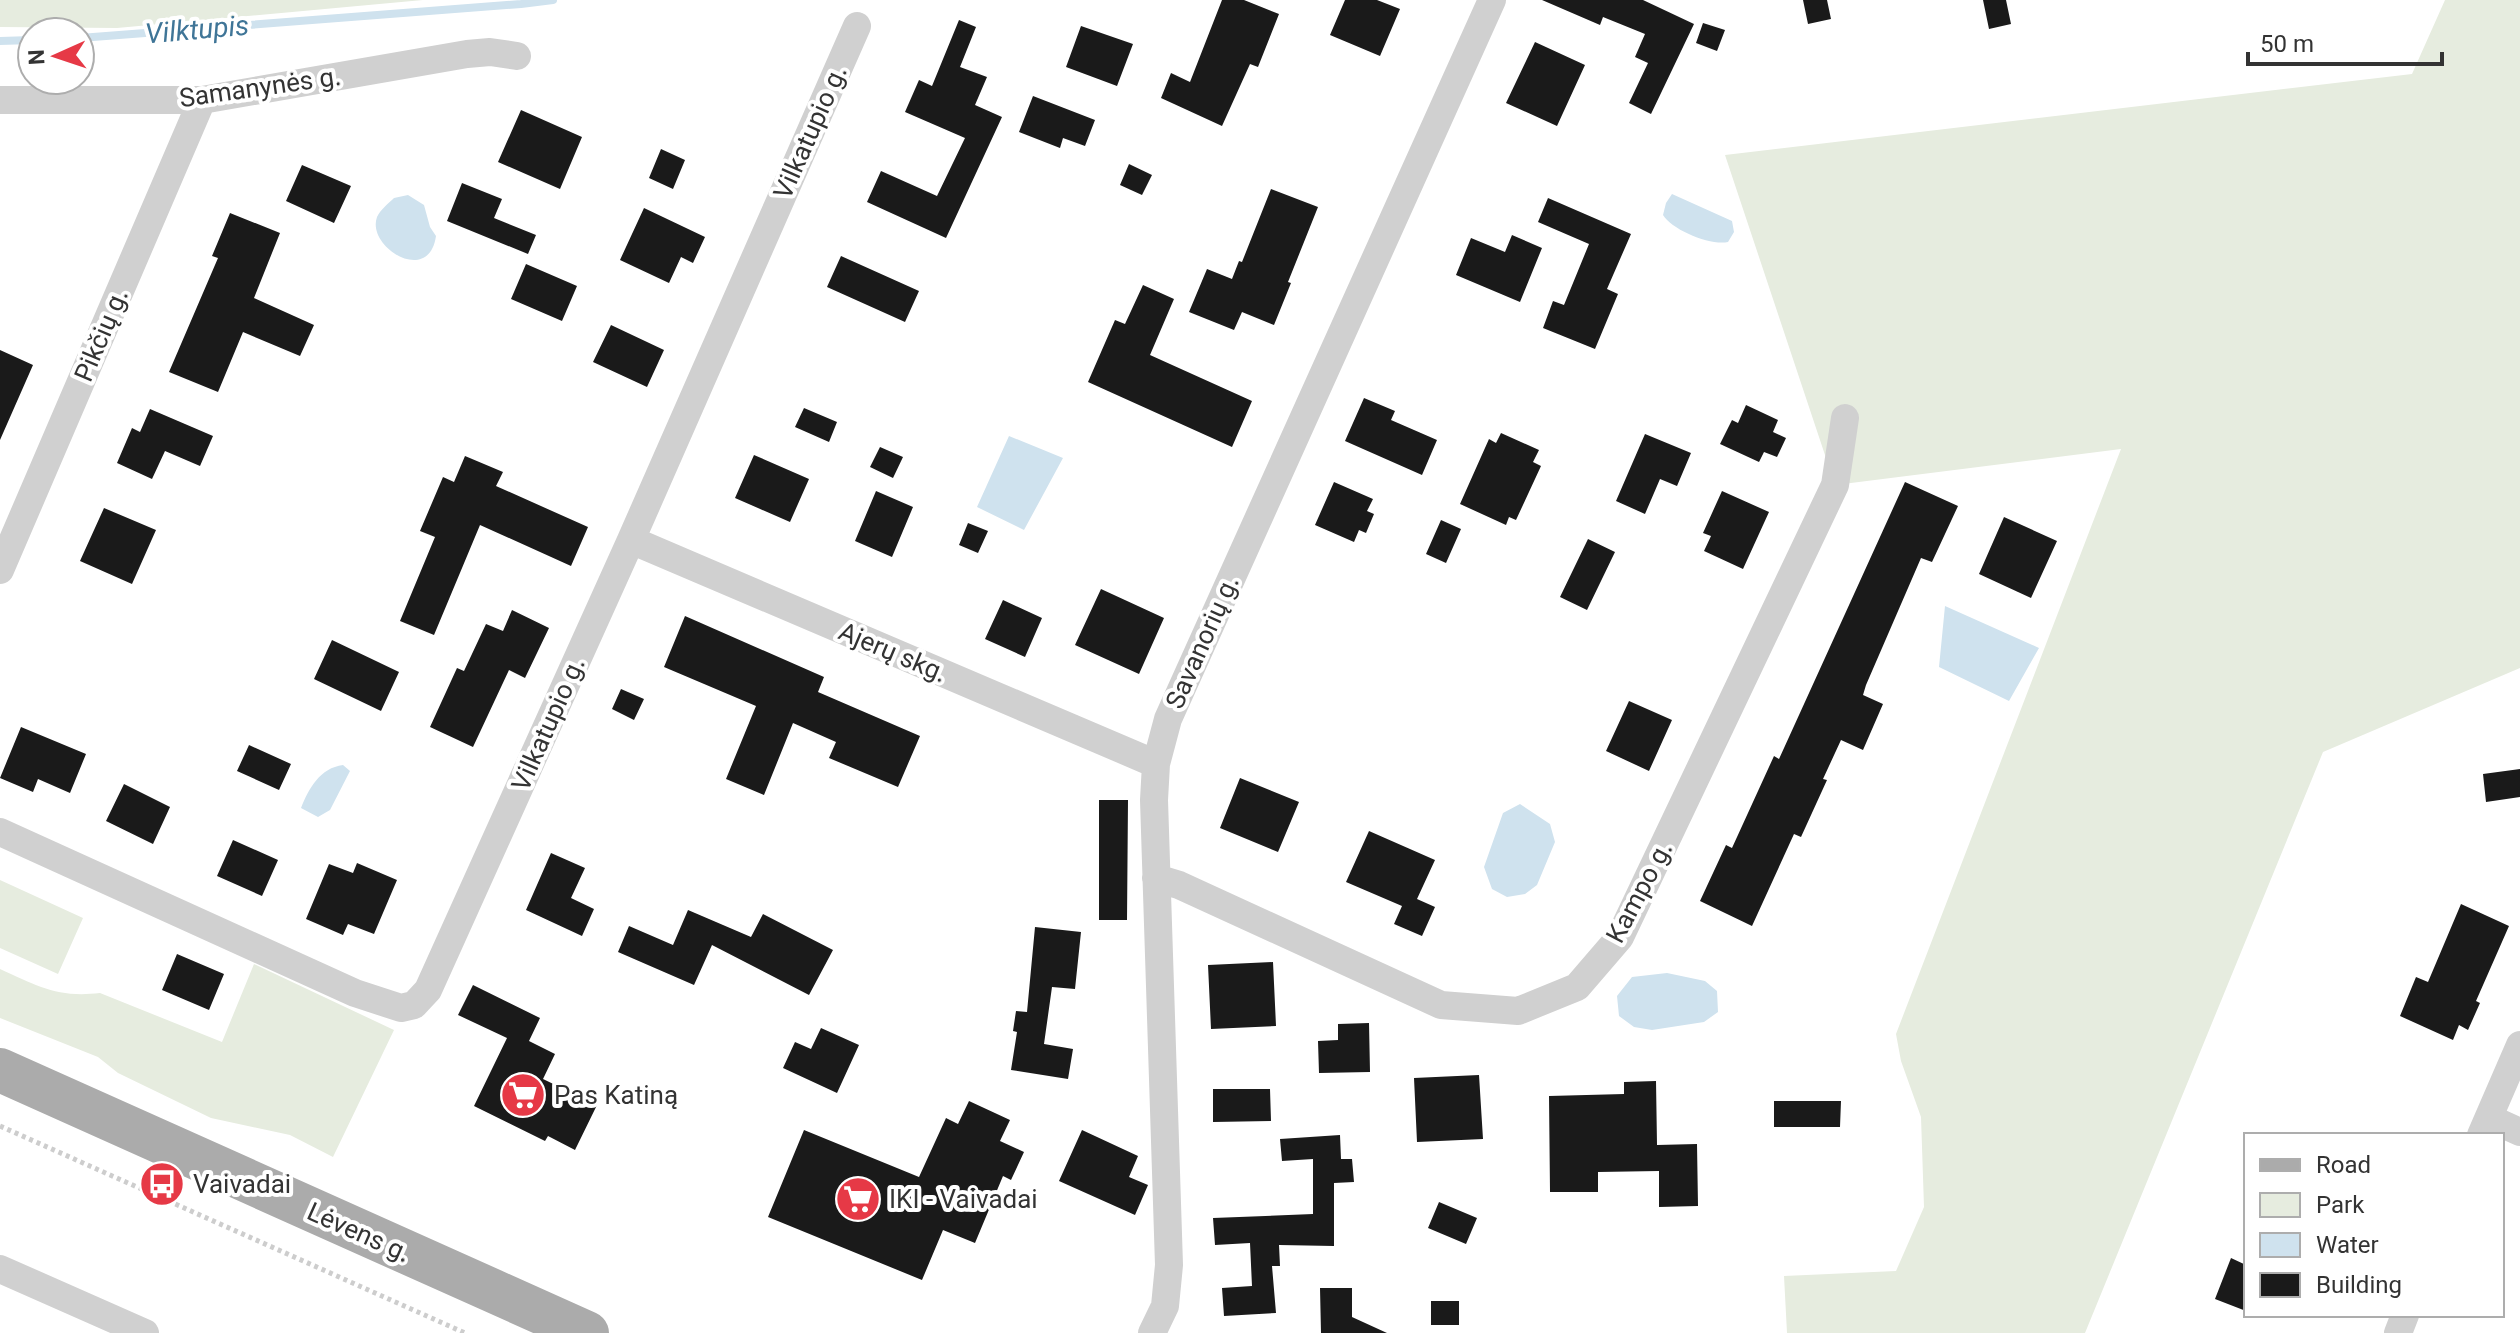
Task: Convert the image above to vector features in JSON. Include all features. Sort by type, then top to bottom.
[{"type":"main road","name":"Lėvens g.","points":[[0,1070],[566,1329]]},
{"type":"street","name":"Savanorių g.","points":[[1152,1333],[1165,1306],[1169,1265],[1156,878],[1156,764],[1168,719],[1492,0]]},
{"type":"street","name":"Vilkatupio g.","points":[[0,832],[355,993],[401,1008],[414,1005],[428,990],[631,540],[857,26]]},
{"type":"street","name":"Samanynės g.","points":[[0,100],[202,100],[467,54],[490,52],[517,56]]},
{"type":"street","name":"Pikčių g.","points":[[0,570],[202,100]]},
{"type":"street","name":"Kampo g.","points":[[1156,878],[1179,885],[1441,1005],[1518,1011],[1577,987],[1620,937],[1835,485],[1845,418]]},
{"type":"street","name":"Ajerų skg.","points":[[631,540],[1156,764]]},
{"type":"street","points":[[2520,1045],[2485,1126],[2520,1132]]},
{"type":"street","points":[[0,1269],[145,1333]]},
{"type":"path","points":[[0,1126],[465,1333]]},
{"type":"green space","points":[[0,0],[423,0],[117,28],[96,28],[96,16],[16,16],[16,27],[0,27]]},
{"type":"green space","points":[[2445,0],[2520,0],[2520,668],[2323,752],[2085,1333],[1787,1333],[1784,1276],[1896,1271],[1924,1207],[1921,1117],[1901,1061],[1896,1034],[2121,449],[1835,485],[1725,155],[2412,74]]},
{"type":"green space","points":[[0,880],[83,918],[58,974],[0,948]]},
{"type":"green space","points":[[254,964],[394,1030],[333,1157],[290,1135],[211,1118],[118,1073],[98,1057],[0,1018],[0,969],[59,992],[100,993],[222,1042]]},
{"type":"water","points":[[1672,194],[1732,221],[1734,232],[1728,242],[1702,239],[1668,221],[1663,215]]},
{"type":"water","points":[[408,195],[424,205],[436,236],[431,251],[422,258],[411,260],[389,249],[376,228],[382,209],[394,198]]},
{"type":"water","points":[[1009,436],[1063,458],[1024,530],[977,507]]},
{"type":"water","points":[[1945,606],[2039,648],[2009,701],[1939,667]]},
{"type":"water","points":[[343,765],[350,771],[330,810],[318,817],[301,808],[312,786],[322,775]]},
{"type":"water","points":[[1520,804],[1550,824],[1555,842],[1537,885],[1525,894],[1507,897],[1492,889],[1484,867],[1503,813]]},
{"type":"water","points":[[1667,973],[1705,981],[1717,991],[1718,1012],[1704,1022],[1652,1030],[1634,1027],[1619,1016],[1617,996],[1632,977]]},
{"type":"building","points":[[1222,0],[1244,0],[1279,14],[1258,67],[1250,64],[1222,126],[1161,98],[1171,73],[1190,82]]},
{"type":"building","points":[[1345,0],[1377,0],[1400,9],[1380,56],[1330,35]]},
{"type":"building","points":[[1542,0],[1643,0],[1694,24],[1651,114],[1629,103],[1648,63],[1635,57],[1645,34],[1603,17],[1600,25]]},
{"type":"building","points":[[1803,0],[1827,0],[1831,19],[1808,24]]},
{"type":"building","points":[[1983,0],[2006,0],[2011,24],[1989,29]]},
{"type":"building","points":[[959,20],[976,27],[960,67],[987,77],[975,105],[1002,117],[946,238],[867,202],[881,171],[937,196],[965,138],[905,112],[919,80],[932,86]]},
{"type":"building","points":[[1703,23],[1725,30],[1717,51],[1696,43]]},
{"type":"building","points":[[1081,26],[1133,44],[1117,86],[1066,67]]},
{"type":"building","points":[[1535,42],[1585,65],[1557,126],[1506,103]]},
{"type":"building","points":[[1033,96],[1095,120],[1085,146],[1063,138],[1060,148],[1019,132]]},
{"type":"building","points":[[521,110],[582,137],[560,189],[498,162]]},
{"type":"building","points":[[661,149],[685,160],[673,189],[649,178]]},
{"type":"building","points":[[1129,164],[1152,175],[1142,195],[1120,185]]},
{"type":"building","points":[[302,165],[351,186],[334,223],[286,201]]},
{"type":"building","points":[[462,183],[502,199],[494,218],[536,235],[528,254],[447,221]]},
{"type":"building","points":[[1271,189],[1318,207],[1274,325],[1242,312],[1234,330],[1189,312],[1207,269],[1232,279],[1239,261],[1242,262]]},
{"type":"building","points":[[1548,198],[1631,234],[1607,289],[1618,294],[1595,349],[1543,328],[1553,301],[1564,305],[1589,244],[1538,222]]},
{"type":"building","points":[[644,208],[705,237],[693,263],[681,257],[669,283],[620,260]]},
{"type":"building","points":[[230,213],[280,233],[254,298],[314,325],[300,356],[243,332],[218,392],[169,372],[218,258],[212,256]]},
{"type":"building","points":[[1512,235],[1542,248],[1520,302],[1456,275],[1471,238],[1505,252]]},
{"type":"building","points":[[841,256],[919,291],[905,322],[827,287]]},
{"type":"building","points":[[526,264],[577,286],[562,321],[511,299]]},
{"type":"building","points":[[1143,285],[1174,299],[1150,355],[1252,401],[1232,447],[1088,382],[1115,320],[1125,324]]},
{"type":"building","points":[[611,325],[664,350],[647,387],[593,362]]},
{"type":"building","points":[[0,350],[33,365],[0,440]]},
{"type":"building","points":[[1364,398],[1395,411],[1391,420],[1437,440],[1422,475],[1345,441]]},
{"type":"building","points":[[1746,405],[1778,420],[1773,432],[1786,438],[1777,457],[1764,452],[1759,462],[1720,444],[1732,420],[1738,423]]},
{"type":"building","points":[[804,408],[837,422],[829,442],[795,427]]},
{"type":"building","points":[[150,409],[213,436],[200,466],[165,451],[152,479],[117,463],[132,428],[140,432]]},
{"type":"building","points":[[1501,433],[1539,450],[1533,462],[1541,466],[1516,520],[1509,517],[1506,525],[1460,504],[1489,439],[1496,443]]},
{"type":"building","points":[[1645,434],[1691,453],[1677,486],[1660,479],[1645,514],[1616,501]]},
{"type":"building","points":[[880,447],[903,457],[893,478],[870,467]]},
{"type":"building","points":[[754,455],[809,479],[790,522],[735,498]]},
{"type":"building","points":[[465,456],[503,472],[496,486],[588,527],[571,566],[480,525],[434,635],[400,621],[435,537],[420,531],[443,477],[454,482]]},
{"type":"building","points":[[1334,482],[1373,499],[1367,511],[1374,514],[1366,533],[1359,530],[1354,542],[1315,525]]},
{"type":"building","points":[[1905,482],[1958,506],[1932,562],[1921,558],[1866,685],[1863,695],[1883,704],[1863,750],[1841,740],[1801,837],[1794,834],[1752,926],[1700,901],[1726,845],[1732,848],[1774,756],[1779,759]]},
{"type":"building","points":[[876,491],[913,507],[892,557],[855,541]]},
{"type":"building","points":[[1722,491],[1769,512],[1743,569],[1704,551],[1711,536],[1703,533]]},
{"type":"building","points":[[104,508],[156,530],[132,584],[80,561]]},
{"type":"building","points":[[2004,517],[2057,541],[2031,598],[1979,574]]},
{"type":"building","points":[[1441,520],[1461,529],[1446,563],[1426,554]]},
{"type":"building","points":[[968,523],[988,531],[978,553],[959,545]]},
{"type":"building","points":[[1588,539],[1615,552],[1587,610],[1560,597]]},
{"type":"building","points":[[1101,589],[1164,618],[1139,674],[1075,645]]},
{"type":"building","points":[[1003,600],[1042,618],[1025,657],[985,639]]},
{"type":"building","points":[[512,610],[549,628],[525,678],[509,670],[473,747],[430,727],[457,668],[464,671],[486,624],[503,631]]},
{"type":"building","points":[[685,616],[824,677],[818,692],[920,736],[898,787],[829,758],[836,742],[793,723],[764,795],[726,779],[756,706],[664,667]]},
{"type":"building","points":[[332,640],[399,672],[381,711],[314,679]]},
{"type":"building","points":[[621,689],[644,699],[634,720],[612,709]]},
{"type":"building","points":[[1629,701],[1672,720],[1649,771],[1606,751]]},
{"type":"building","points":[[21,727],[86,754],[70,793],[38,779],[33,792],[0,778]]},
{"type":"building","points":[[249,745],[291,764],[279,790],[237,771]]},
{"type":"building","points":[[2520,769],[2520,797],[2486,802],[2483,774]]},
{"type":"building","points":[[1240,778],[1299,802],[1278,852],[1220,828]]},
{"type":"building","points":[[124,784],[170,807],[153,844],[106,821]]},
{"type":"building","points":[[1099,800],[1128,800],[1127,920],[1099,920]]},
{"type":"building","points":[[1369,831],[1435,860],[1417,899],[1435,907],[1422,936],[1394,924],[1402,906],[1346,882]]},
{"type":"building","points":[[233,840],[278,860],[262,896],[217,876]]},
{"type":"building","points":[[551,853],[585,868],[571,898],[594,909],[582,936],[526,910]]},
{"type":"building","points":[[357,863],[397,880],[374,934],[348,924],[343,935],[306,919],[329,864],[353,873]]},
{"type":"building","points":[[2461,904],[2509,926],[2476,1001],[2480,1003],[2468,1030],[2459,1025],[2453,1040],[2400,1016],[2416,977],[2428,982]]},
{"type":"building","points":[[688,910],[751,937],[763,914],[833,950],[809,995],[712,945],[694,985],[618,952],[629,926],[673,945]]},
{"type":"building","points":[[1035,927],[1081,932],[1075,989],[1052,987],[1044,1044],[1073,1049],[1068,1079],[1011,1070],[1017,1032],[1013,1031],[1016,1011],[1027,1012]]},
{"type":"building","points":[[177,954],[224,974],[209,1010],[162,990]]},
{"type":"building","points":[[1273,962],[1276,1026],[1211,1029],[1208,965]]},
{"type":"building","points":[[473,985],[540,1018],[529,1041],[555,1054],[543,1079],[597,1105],[575,1150],[548,1136],[545,1141],[474,1106],[507,1038],[458,1015]]},
{"type":"building","points":[[1369,1023],[1370,1072],[1319,1073],[1318,1041],[1338,1040],[1338,1024]]},
{"type":"building","points":[[821,1028],[859,1045],[837,1093],[783,1068],[795,1042],[811,1049]]},
{"type":"building","points":[[1479,1075],[1483,1139],[1417,1142],[1414,1078]]},
{"type":"building","points":[[1656,1081],[1657,1145],[1697,1144],[1698,1206],[1659,1207],[1659,1171],[1598,1172],[1598,1192],[1550,1192],[1549,1096],[1624,1094],[1624,1082]]},
{"type":"building","points":[[1213,1089],[1270,1089],[1271,1121],[1213,1122]]},
{"type":"building","points":[[969,1101],[1010,1120],[1000,1141],[1024,1152],[1011,1180],[1003,1176],[975,1243],[943,1230],[922,1280],[768,1217],[804,1130],[919,1177],[946,1118],[958,1124]]},
{"type":"building","points":[[1774,1101],[1841,1101],[1840,1127],[1774,1127]]},
{"type":"building","points":[[1082,1130],[1138,1156],[1129,1177],[1148,1185],[1135,1215],[1059,1181]]},
{"type":"building","points":[[1340,1135],[1341,1159],[1352,1159],[1354,1182],[1334,1183],[1334,1246],[1279,1245],[1280,1266],[1272,1266],[1276,1313],[1224,1316],[1222,1288],[1252,1286],[1250,1243],[1215,1245],[1213,1218],[1313,1214],[1313,1159],[1282,1161],[1280,1139]]},
{"type":"building","points":[[1439,1202],[1477,1218],[1466,1244],[1428,1228]]},
{"type":"building","points":[[2231,1258],[2244,1264],[2244,1310],[2215,1299]]},
{"type":"building","points":[[1320,1288],[1352,1288],[1352,1317],[1387,1333],[1321,1333]]},
{"type":"building","points":[[1431,1301],[1459,1301],[1459,1325],[1431,1325]]},
{"type":"waterway","name":"Vilktupis","points":[[96,37],[553,0]]},
{"type":"waterway","name":"Vilktupis","points":[[0,41],[16,40]]},
{"type":"place","name":"Pas Katiną","points":[[523,1095]]},
{"type":"place","name":"Vaivadai","points":[[162,1184]]},
{"type":"place","name":"IKI - Vaivadai","points":[[858,1199]]}]
